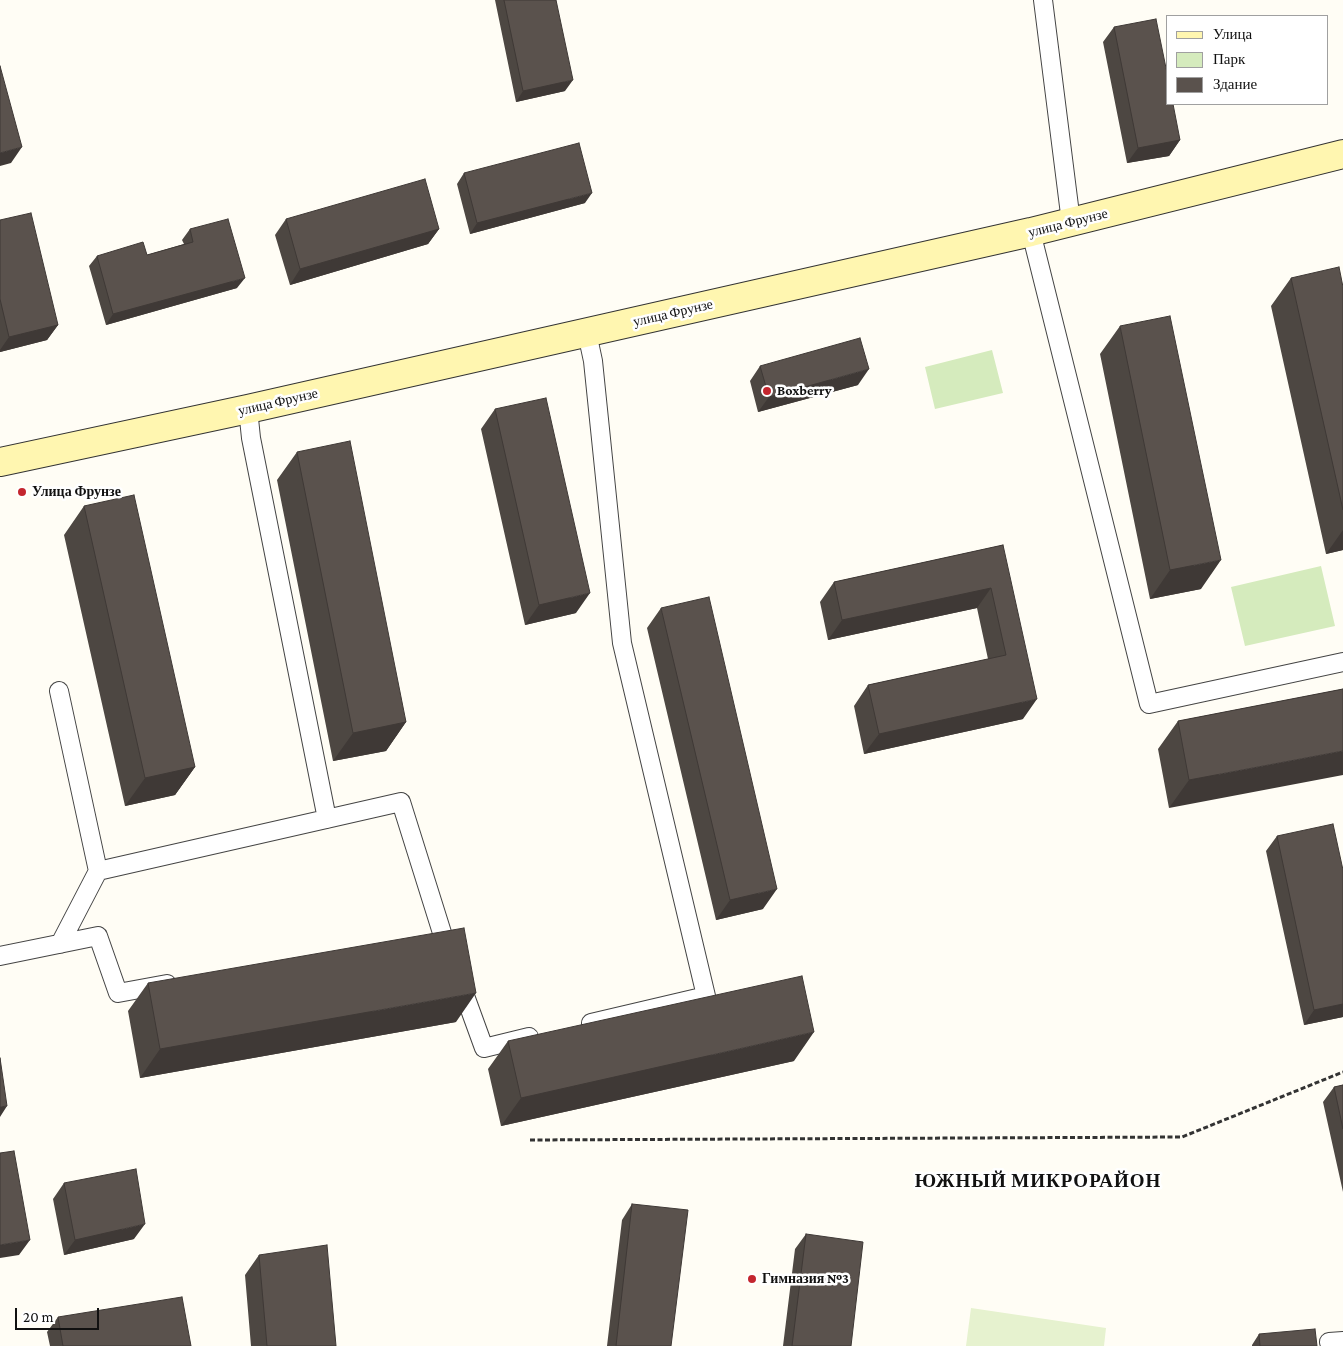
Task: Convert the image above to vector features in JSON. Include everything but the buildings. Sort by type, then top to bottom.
[{"type":"main road","name":"улица Фрунзе","points":[[0,462],[248,409],[1031,232],[1343,154]]},
{"type":"lane","points":[[1043,0],[1071,222]]},
{"type":"lane","points":[[1031,232],[1148,704],[1343,662]]},
{"type":"lane","points":[[571,1027],[706,996],[622,643],[592,361],[587,332]]},
{"type":"lane","points":[[248,409],[251,438],[327,819]]},
{"type":"lane","points":[[59,691],[98,871],[60,944]]},
{"type":"lane","points":[[98,871],[401,802],[451,960],[484,1048],[542,1034]]},
{"type":"lane","points":[[0,956],[98,936],[118,993],[185,981]]},
{"type":"lane","points":[[424,940],[443,936]]},
{"type":"path","points":[[530,1140],[1182,1137],[1343,1072]]},
{"type":"green space","points":[[992,350],[1003,393],[935,409],[925,367]]},
{"type":"green space","points":[[1321,566],[1335,626],[1245,646],[1231,587]]},
{"type":"green space","points":[[971,1308],[1106,1328],[1104,1346],[966,1346]]},
{"type":"place","name":"Boxberry","points":[[767,391]]},
{"type":"place","name":"Улица Фрунзе","points":[[22,492]]},
{"type":"place","name":"Гимназия №3","points":[[752,1279]]},
{"type":"district","name":"ЮЖНЫЙ МИКРОРАЙОН","points":[[1038,1181]]}]
